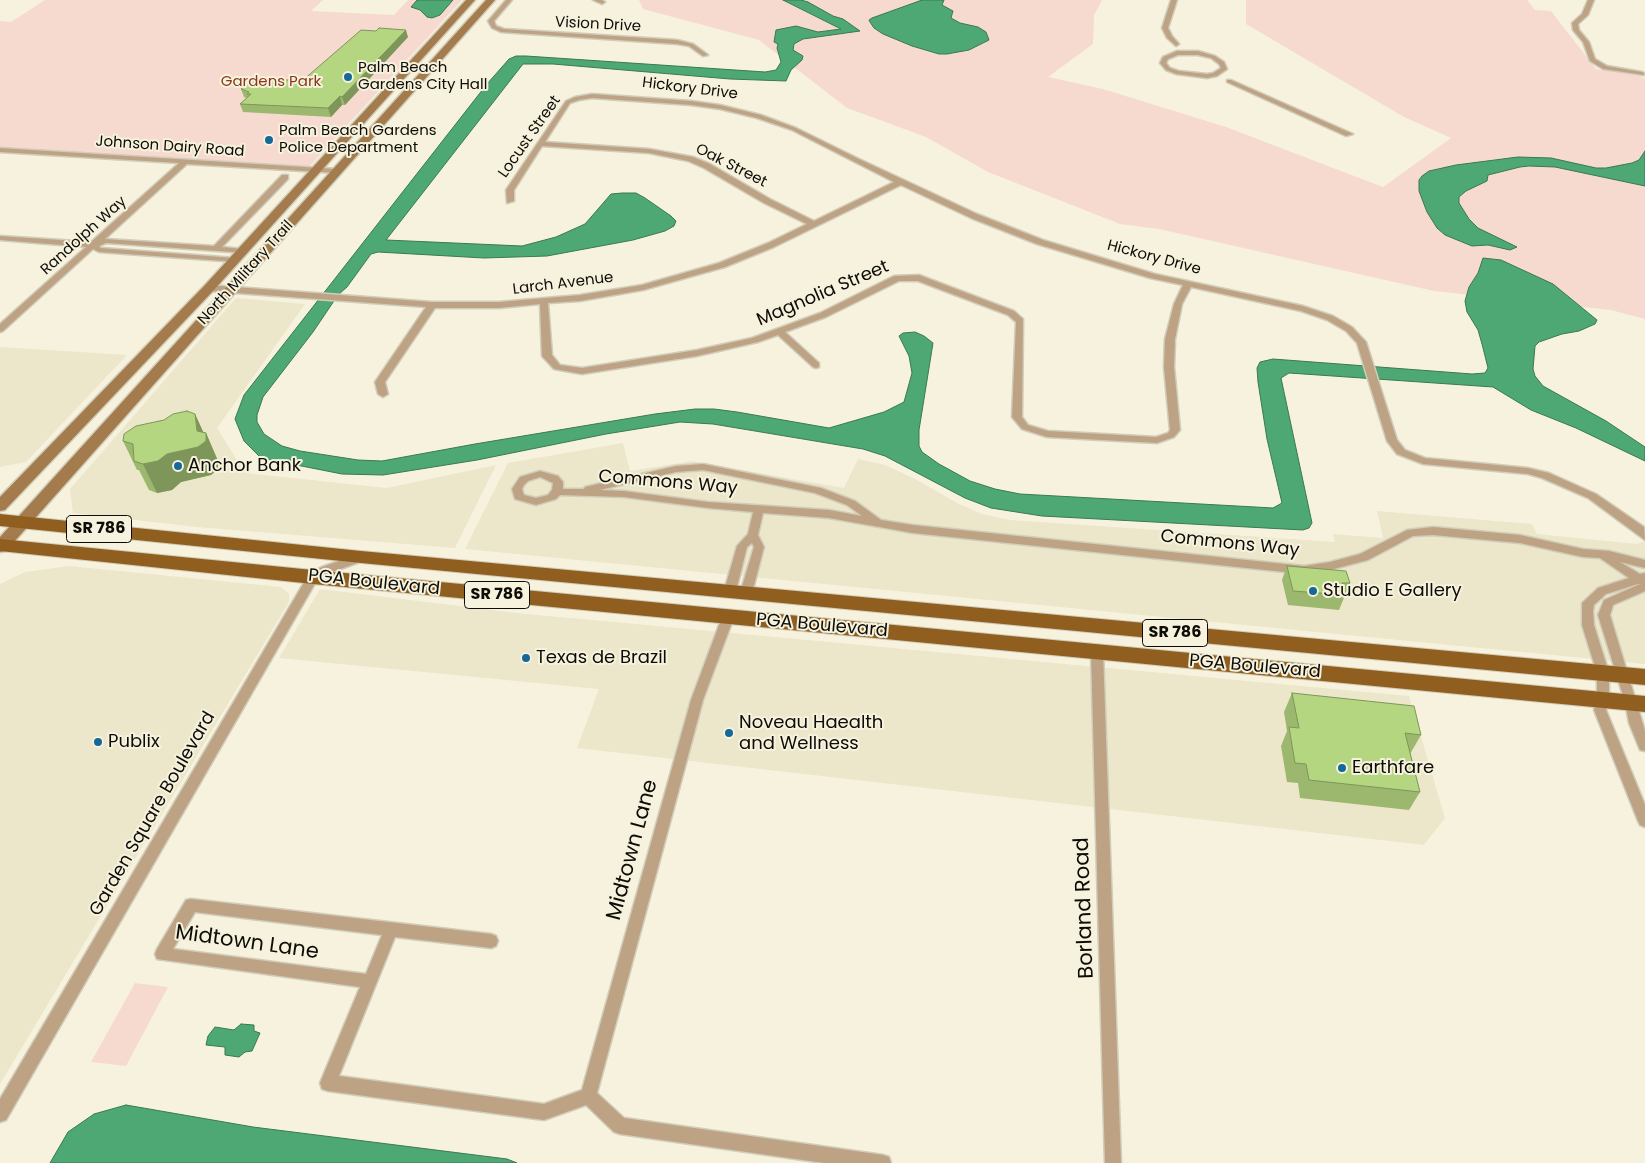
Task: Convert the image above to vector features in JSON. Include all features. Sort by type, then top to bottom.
[{"type":"main road","name":"North Military Trail","points":[[0,506],[239,256],[471,0]]},
{"type":"main road","name":"North Military Trail","points":[[0,545],[24,521],[491,0]]},
{"type":"main road","name":"PGA Boulevard","points":[[0,520],[24,521],[325,554],[1645,677]]},
{"type":"main road","name":"PGA Boulevard","points":[[0,545],[498,595],[1638,703]]},
{"type":"main road","points":[[212,567],[232,562],[260,561],[286,564],[304,562],[325,554]]},
{"type":"main road","points":[[498,595],[530,588],[563,588],[705,602],[729,599],[738,592]]},
{"type":"main road","points":[[728,617],[745,607],[764,604],[872,613],[941,611]]},
{"type":"street","name":"Vision Drive","points":[[509,0],[492,21],[494,27],[508,32],[682,42],[694,47],[705,55]]},
{"type":"street","points":[[1174,0],[1165,28],[1169,37],[1176,44],[1212,57],[1222,63],[1224,69],[1221,72],[1207,76]]},
{"type":"street","points":[[1591,0],[1585,15],[1575,23],[1576,30],[1586,42],[1592,60],[1605,68],[1642,74]]},
{"type":"street","points":[[1176,44],[1172,54],[1163,61],[1168,69],[1185,75],[1229,80],[1349,134]]},
{"type":"street","points":[[1172,54],[1198,53]]},
{"type":"street","points":[[1221,72],[1229,80]]},
{"type":"street","name":"Locust Street","points":[[510,201],[510,190],[568,102],[582,97]]},
{"type":"street","name":"Hickory Drive","points":[[582,97],[684,102],[740,111],[794,129],[900,182],[982,219],[1040,242],[1114,265],[1188,284],[1303,309],[1330,318],[1349,329],[1358,337],[1363,346],[1375,380],[1392,441],[1401,452],[1423,462],[1528,471],[1545,475],[1592,496],[1643,533]]},
{"type":"street","name":"Oak Street","points":[[540,144],[649,151],[690,159],[707,166],[767,201],[813,224]]},
{"type":"street","name":"Johnson Dairy Road","points":[[0,150],[337,171]]},
{"type":"street","name":"Randolph Way","points":[[0,329],[186,162]]},
{"type":"street","points":[[216,249],[285,177]]},
{"type":"street","name":"Larch Avenue","points":[[209,288],[432,305],[499,305],[544,302],[628,290],[701,272],[747,255],[900,182]]},
{"type":"street","points":[[0,238],[93,245],[106,241],[216,249],[239,256]]},
{"type":"street","points":[[93,245],[99,250],[239,256]]},
{"type":"street","name":"Magnolia Street","points":[[544,302],[547,356],[557,367],[575,371],[591,370],[717,350],[780,332],[823,315],[897,278],[919,278],[1011,314],[1020,321],[1017,417],[1025,427],[1047,434],[1157,440],[1171,435],[1175,430],[1169,367],[1170,339],[1178,304],[1188,284]]},
{"type":"street","points":[[383,394],[380,382],[432,305]]},
{"type":"street","points":[[780,332],[816,365]]},
{"type":"street","name":"Commons Way","points":[[573,493],[676,469],[703,467],[817,490],[852,503],[878,523]]},
{"type":"street","name":"Commons Way","points":[[557,492],[624,494],[759,509],[829,514],[913,529],[1304,570],[1330,566],[1364,557],[1411,534],[1432,530],[1520,539],[1645,564]]},
{"type":"street","name":"Commons Way","points":[[738,592],[742,546],[753,535],[759,509]]},
{"type":"street","name":"Commons Way","points":[[738,592],[759,547],[753,535]]},
{"type":"street","name":"Commons Way","points":[[1602,555],[1643,582]]},
{"type":"street","points":[[313,577],[361,557]]},
{"type":"street","name":"Garden Square Boulevard","points":[[0,1114],[313,577]]},
{"type":"street","points":[[1643,582],[1630,592],[1608,603],[1604,615],[1612,674],[1600,710],[1645,821]]},
{"type":"street","points":[[1643,582],[1602,591],[1588,602],[1588,625],[1601,663],[1638,703],[1635,722],[1645,746]]},
{"type":"street","name":"Midtown Lane","points":[[588,1096],[697,700],[728,617]]},
{"type":"street","name":"Borland Road","points":[[1097,652],[1114,1163]]},
{"type":"street","name":"Midtown Lane","points":[[369,982],[162,954],[191,905],[491,941]]},
{"type":"street","points":[[391,930],[328,1083],[544,1112],[588,1096],[620,1126],[882,1163]]},
{"type":"shaded area","points":[[417,0],[453,0],[440,15],[432,18],[427,17],[420,10],[411,7]]},
{"type":"shaded area","points":[[783,0],[808,2],[833,16],[843,19],[860,31],[803,39],[794,44],[793,50],[803,56],[802,60],[791,70],[786,81],[730,79],[553,64],[523,64],[386,240],[522,246],[556,237],[585,224],[611,194],[622,193],[636,193],[645,198],[671,216],[676,221],[674,226],[665,231],[633,240],[547,256],[484,258],[378,252],[371,254],[347,287],[338,295],[313,332],[263,397],[257,415],[257,422],[264,434],[282,446],[300,451],[358,460],[382,461],[655,414],[695,409],[737,412],[829,428],[884,412],[904,402],[912,373],[909,356],[899,336],[903,333],[915,332],[933,343],[919,430],[919,446],[922,452],[939,464],[970,481],[1020,494],[1273,508],[1282,503],[1267,439],[1258,382],[1257,368],[1260,362],[1273,359],[1472,374],[1485,373],[1488,368],[1482,344],[1478,330],[1467,312],[1465,301],[1469,287],[1478,273],[1483,258],[1501,260],[1553,284],[1597,320],[1595,324],[1579,331],[1562,334],[1539,342],[1535,346],[1533,369],[1535,376],[1543,386],[1606,421],[1645,447],[1645,461],[1576,428],[1531,410],[1493,387],[1289,373],[1281,378],[1312,523],[1309,528],[1303,530],[1042,516],[991,508],[965,498],[885,456],[863,449],[713,424],[680,422],[606,434],[477,460],[383,475],[342,474],[261,458],[244,441],[235,419],[244,395],[487,84],[509,59],[516,56],[526,56],[765,72],[776,70],[781,62],[777,48],[778,44],[774,42],[776,30],[796,26],[818,32],[841,29]]},
{"type":"shaded area","points":[[922,0],[944,0],[942,5],[953,11],[951,18],[960,23],[978,27],[986,32],[989,40],[969,50],[939,54],[912,46],[883,34],[874,28],[869,20]]},
{"type":"shaded area","points":[[1645,151],[1645,186],[1555,167],[1529,166],[1488,175],[1487,181],[1466,191],[1459,197],[1459,203],[1469,219],[1478,228],[1517,247],[1510,250],[1488,245],[1472,246],[1445,235],[1437,228],[1427,212],[1419,191],[1419,180],[1429,171],[1456,165],[1518,157],[1551,158],[1596,168],[1606,168],[1639,160]]},
{"type":"shaded area","points":[[236,298],[305,304],[217,428],[245,473],[387,488],[496,465],[455,548],[197,527],[73,513],[70,489]]},
{"type":"shaded area","points":[[0,347],[127,355],[26,462],[0,467]]},
{"type":"shaded area","points":[[623,443],[630,471],[692,461],[844,488],[858,459],[885,465],[982,514],[1010,520],[1335,542],[1333,534],[1383,538],[1377,511],[1532,524],[1537,534],[1637,544],[1645,541],[1645,664],[465,549],[508,463]]},
{"type":"shaded area","points":[[69,566],[281,587],[289,594],[289,602],[0,1084],[0,584],[25,572]]},
{"type":"shaded area","points":[[320,589],[517,613],[1409,696],[1445,818],[1424,845],[577,748],[599,689],[279,658]]},
{"type":"shaded area","points":[[241,1024],[254,1025],[254,1031],[260,1033],[252,1051],[245,1052],[239,1057],[225,1055],[225,1047],[206,1045],[208,1036],[215,1027],[234,1030]]},
{"type":"shaded area","points":[[126,1105],[253,1127],[507,1159],[517,1163],[50,1163],[68,1132],[94,1114]]},
{"type":"green space","name":"Gardens Park","points":[[45,0],[323,0],[311,11],[394,15],[408,0],[462,0],[309,167],[0,147],[0,21],[11,22]]},
{"type":"green space","points":[[639,0],[1102,0],[1094,15],[1093,44],[1048,77],[1103,89],[1226,127],[1383,187],[1451,138],[1404,117],[1246,24],[1246,0],[1527,0],[1535,10],[1551,11],[1596,69],[1640,76],[1645,79],[1645,319],[1611,310],[1434,291],[1159,229],[1120,224],[988,172],[926,137],[847,108],[759,40],[643,9]]},
{"type":"green space","points":[[135,983],[168,987],[126,1066],[91,1062]]},
{"type":"building","name":"Palm Beach Gardens City Hall","points":[[379,28],[406,30],[342,97],[340,96],[328,108],[240,104],[251,94],[247,94],[249,92],[241,89],[252,79],[302,81],[361,30],[376,31]]},
{"type":"building","points":[[187,411],[195,414],[197,431],[206,433],[206,441],[198,447],[167,454],[158,461],[143,464],[134,461],[133,444],[123,441],[124,434],[136,426],[164,420],[173,414]]},
{"type":"building","points":[[1287,566],[1346,571],[1350,583],[1342,583],[1346,595],[1293,591]]},
{"type":"building","name":"Earthfare","points":[[1292,693],[1414,706],[1421,735],[1405,733],[1420,792],[1309,780],[1306,764],[1295,763],[1289,727],[1299,728]]},
{"type":"place","name":"Palm Beach Gardens City Hall","points":[[348,77]]},
{"type":"place","name":"Palm Beach Gardens Police Department","points":[[269,140]]},
{"type":"place","name":"Anchor Bank","points":[[178,466]]},
{"type":"place","name":"Studio E Gallery","points":[[1313,591]]},
{"type":"place","name":"Texas de Brazil","points":[[526,658]]},
{"type":"place","name":"Noveau Haealth and Wellness","points":[[729,733]]},
{"type":"place","name":"Publix","points":[[98,742]]},
{"type":"place","name":"Earthfare","points":[[1342,768]]}]
